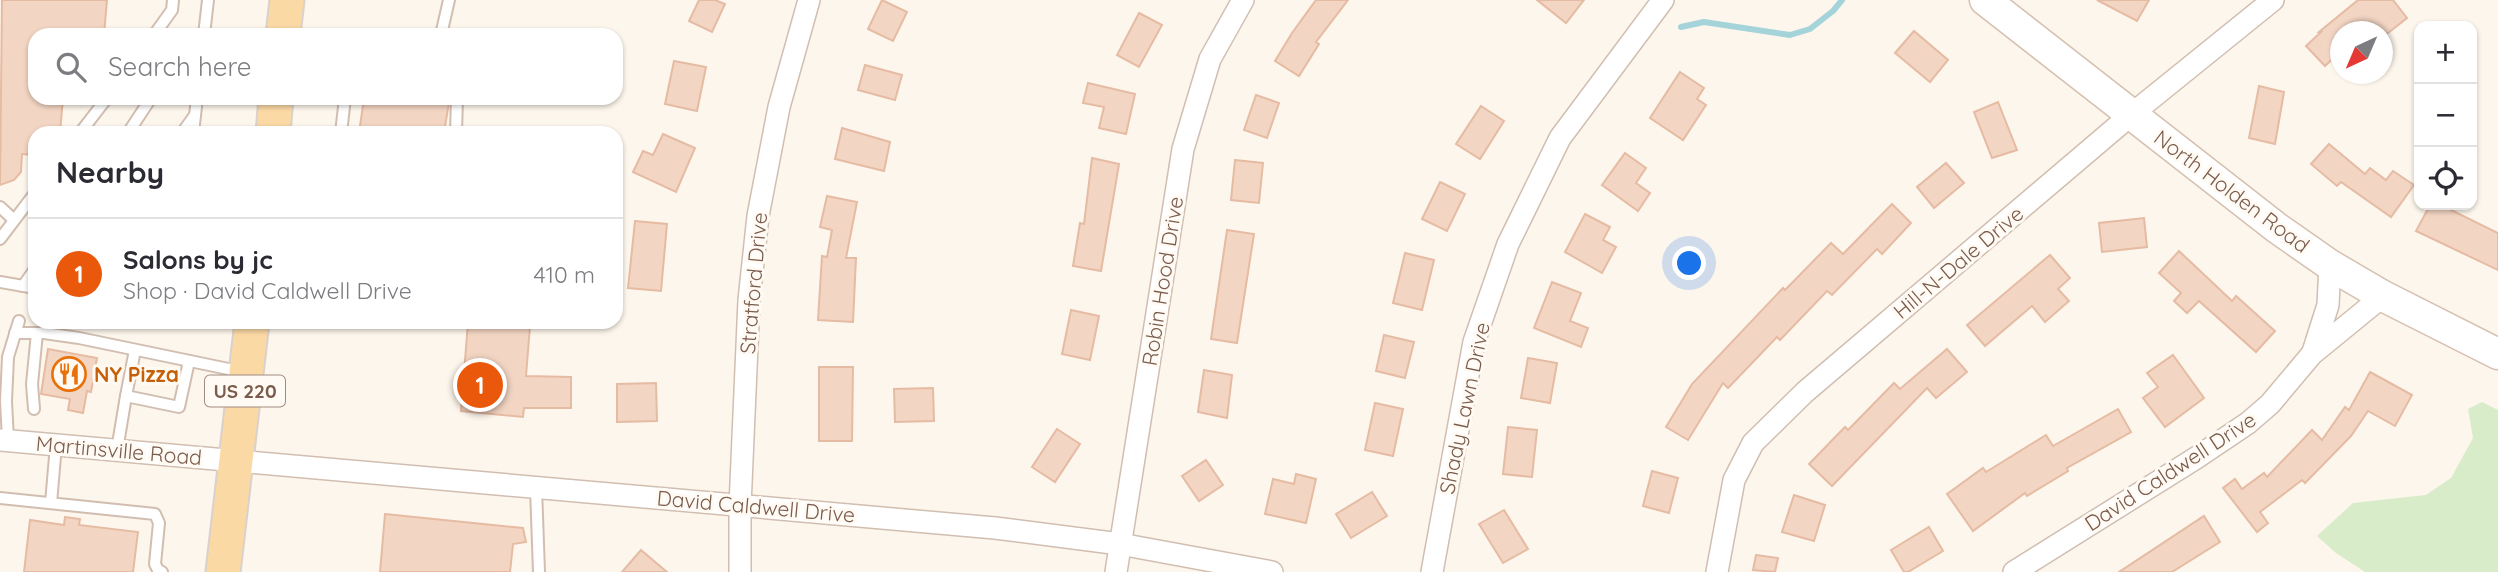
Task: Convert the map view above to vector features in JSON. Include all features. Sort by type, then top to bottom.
[{"type":"main road","points":[[284,28],[287,0]]},
{"type":"main road","name":"North Holden Road","points":[[1985,0],[2277,228],[2330,265],[2383,296],[2498,354]]},
{"type":"main road","points":[[273,126],[275,105]]},
{"type":"main road","name":"US 220","points":[[223,572],[251,329]]},
{"type":"street","name":"Stratford Drive","points":[[740,572],[740,506],[749,300],[758,216],[779,107],[809,0]]},
{"type":"street","name":"Robin Hood Drive","points":[[1116,572],[1182,149],[1210,59],[1243,0]]},
{"type":"street","name":"Shady Lawn Drive","points":[[1432,572],[1474,342],[1508,244],[1560,138],[1663,0]]},
{"type":"street","name":"Hill-N-Dale Drive","points":[[1717,572],[1734,480],[1753,443],[1805,392],[2132,114],[2273,0]]},
{"type":"street","name":"David Caldwell Drive","points":[[2312,354],[2328,305],[2330,265]]},
{"type":"street","name":"David Caldwell Drive","points":[[2014,572],[2248,423],[2277,396],[2312,354],[2383,296]]},
{"type":"street","name":"Martinsville Road","points":[[4,440],[237,461]]},
{"type":"street","name":"David Caldwell Drive","points":[[237,461],[995,528],[1120,544],[1272,572]]},
{"type":"lane","points":[[159,28],[172,10],[173,0]]},
{"type":"lane","points":[[205,28],[208,0]]},
{"type":"lane","points":[[443,28],[449,0]]},
{"type":"lane","points":[[85,126],[102,105]]},
{"type":"lane","points":[[133,126],[146,105]]},
{"type":"lane","points":[[194,126],[196,105]]},
{"type":"lane","points":[[342,126],[344,105]]},
{"type":"lane","points":[[456,126],[457,105]]},
{"type":"lane","points":[[187,126],[195,115]]},
{"type":"lane","points":[[0,239],[28,202]]},
{"type":"lane","points":[[0,207],[14,220]]},
{"type":"lane","points":[[0,282],[28,287]]},
{"type":"lane","points":[[4,440],[8,357],[19,321]]},
{"type":"lane","points":[[15,333],[79,338],[247,373]]},
{"type":"lane","points":[[34,409],[32,384],[37,333]]},
{"type":"lane","points":[[117,450],[135,350]]},
{"type":"lane","points":[[126,396],[179,407],[189,361]]},
{"type":"lane","points":[[51,503],[56,445]]},
{"type":"lane","points":[[536,488],[539,572]]},
{"type":"lane","points":[[0,498],[155,514],[159,523],[155,564],[162,572]]},
{"type":"green space","points":[[2482,402],[2498,410],[2498,572],[2365,572],[2336,553],[2317,536],[2353,503],[2426,495],[2451,478],[2473,438],[2468,409]]},
{"type":"building","points":[[2,0],[107,0],[105,28],[28,28],[28,105],[62,105],[61,126],[28,126],[28,154],[22,154],[21,172],[14,180],[0,185]]},
{"type":"building","points":[[699,0],[715,0],[725,4],[712,32],[689,21]]},
{"type":"building","points":[[882,0],[907,12],[893,41],[868,29]]},
{"type":"building","points":[[1316,0],[1348,0],[1316,42],[1319,44],[1299,76],[1275,61]]},
{"type":"building","points":[[1537,0],[1584,0],[1566,23]]},
{"type":"building","points":[[2097,0],[2149,0],[2137,21]]},
{"type":"building","points":[[2358,0],[2393,0],[2407,18],[2393,29],[2393,21],[2332,21]]},
{"type":"building","points":[[1139,13],[1162,25],[1139,67],[1117,55]]},
{"type":"building","points":[[2330,23],[2330,61],[2325,66],[2306,46]]},
{"type":"building","points":[[1914,31],[1948,60],[1930,82],[1895,53]]},
{"type":"building","points":[[674,61],[706,67],[697,111],[665,104]]},
{"type":"building","points":[[865,65],[902,75],[895,100],[858,90]]},
{"type":"building","points":[[1680,72],[1704,88],[1697,99],[1706,105],[1683,140],[1650,118]]},
{"type":"building","points":[[1088,83],[1135,94],[1126,134],[1099,128],[1104,107],[1083,103]]},
{"type":"building","points":[[2259,86],[2284,92],[2275,144],[2249,138]]},
{"type":"building","points":[[1256,95],[1279,103],[1267,138],[1244,130]]},
{"type":"building","points":[[1998,102],[2017,150],[1992,158],[1974,112]]},
{"type":"building","points":[[363,105],[449,105],[445,126],[360,126]]},
{"type":"building","points":[[1481,106],[1504,121],[1480,159],[1456,144]]},
{"type":"building","points":[[842,128],[890,142],[884,171],[835,159]]},
{"type":"building","points":[[663,134],[695,148],[676,192],[633,172],[643,151],[653,155]]},
{"type":"building","points":[[2329,144],[2365,174],[2370,168],[2386,180],[2393,171],[2414,185],[2391,217],[2341,182],[2337,186],[2311,164]]},
{"type":"building","points":[[1625,153],[1646,168],[1636,183],[1650,193],[1638,211],[1602,185]]},
{"type":"building","points":[[1092,158],[1119,164],[1101,271],[1073,266],[1080,223],[1084,224]]},
{"type":"building","points":[[1235,160],[1263,163],[1259,203],[1231,200]]},
{"type":"building","points":[[1946,163],[1964,183],[1934,208],[1917,187]]},
{"type":"building","points":[[1440,182],[1465,194],[1447,231],[1422,219]]},
{"type":"building","points":[[827,196],[857,202],[846,258],[856,258],[853,322],[818,320],[822,256],[827,257],[832,230],[820,227]]},
{"type":"building","points":[[1892,204],[1911,223],[1882,254],[1877,249],[1832,295],[1827,291],[1780,340],[1777,337],[1728,388],[1723,383],[1688,440],[1666,427],[1692,384],[1783,288],[1785,290],[1831,243],[1843,254]]},
{"type":"building","points":[[2427,210],[2451,210],[2498,233],[2498,270],[2416,231]]},
{"type":"building","points":[[1585,214],[1610,227],[1603,240],[1616,247],[1602,273],[1565,252]]},
{"type":"building","points":[[2144,218],[2147,247],[2102,252],[2099,223]]},
{"type":"building","points":[[635,221],[667,224],[661,291],[628,288]]},
{"type":"building","points":[[1227,230],[1254,234],[1237,343],[1211,339]]},
{"type":"building","points":[[2179,251],[2232,301],[2236,296],[2275,331],[2256,352],[2199,301],[2187,313],[2174,301],[2181,293],[2159,273]]},
{"type":"building","points":[[1405,253],[1434,260],[1422,310],[1393,303]]},
{"type":"building","points":[[2050,255],[2070,278],[2058,289],[2069,301],[2045,322],[2032,306],[1985,346],[1967,325]]},
{"type":"building","points":[[1552,282],[1581,293],[1570,321],[1588,328],[1581,347],[1534,328]]},
{"type":"building","points":[[1071,310],[1099,316],[1090,360],[1062,354]]},
{"type":"building","points":[[467,329],[530,329],[526,376],[571,377],[571,408],[524,408],[523,417],[461,411]]},
{"type":"building","points":[[1384,335],[1414,342],[1405,378],[1376,371]]},
{"type":"building","name":"NY Pizza","points":[[48,349],[97,358],[91,392],[87,391],[83,413],[68,410],[70,399],[41,394]]},
{"type":"building","points":[[1947,349],[1967,372],[1936,398],[1927,388],[1832,486],[1809,464],[1845,427],[1848,430],[1894,383],[1900,389]]},
{"type":"building","points":[[2173,355],[2204,398],[2165,427],[2143,398],[2158,387],[2147,373]]},
{"type":"building","points":[[1528,358],[1557,363],[1550,403],[1521,398]]},
{"type":"building","points":[[819,367],[853,367],[852,441],[819,441]]},
{"type":"building","points":[[1204,370],[1232,375],[1227,418],[1198,412]]},
{"type":"building","points":[[2370,372],[2412,395],[2395,426],[2368,411],[2351,436],[2305,483],[2302,480],[2260,512],[2268,523],[2257,532],[2223,488],[2235,479],[2242,489],[2264,473],[2267,477],[2312,430],[2322,440],[2345,407],[2349,410]]},
{"type":"building","points":[[656,383],[657,421],[617,422],[617,384]]},
{"type":"building","points":[[933,388],[934,421],[895,422],[894,389]]},
{"type":"building","points":[[1375,403],[1403,409],[1393,456],[1365,450]]},
{"type":"building","points":[[2118,409],[2131,432],[2067,468],[2068,471],[2027,496],[2025,493],[1973,531],[1947,494],[1983,468],[1986,472],[2046,435],[2053,446]]},
{"type":"building","points":[[1508,427],[1537,430],[1532,477],[1503,474]]},
{"type":"building","points":[[1057,429],[1080,444],[1055,482],[1032,467]]},
{"type":"building","points":[[1206,460],[1223,485],[1199,501],[1182,476]]},
{"type":"building","points":[[1652,471],[1678,478],[1669,513],[1643,506]]},
{"type":"building","points":[[1296,474],[1316,479],[1306,523],[1265,514],[1273,479],[1294,484]]},
{"type":"building","points":[[1372,492],[1387,516],[1351,538],[1336,514]]},
{"type":"building","points":[[1794,495],[1825,505],[1814,541],[1782,532]]},
{"type":"building","points":[[1504,510],[1528,549],[1503,563],[1479,524]]},
{"type":"building","points":[[385,514],[523,528],[526,542],[513,544],[510,572],[380,572]]},
{"type":"building","points":[[2204,516],[2220,542],[2172,572],[2119,572]]},
{"type":"building","points":[[65,517],[80,519],[79,525],[138,532],[133,572],[24,572],[30,520],[64,525]]},
{"type":"building","points":[[1929,527],[1943,551],[1904,572],[1891,550]]},
{"type":"building","points":[[641,550],[667,572],[622,572]]},
{"type":"building","points":[[1756,555],[1778,558],[1775,572],[1753,570]]},
{"type":"waterway","points":[[1681,27],[1704,22],[1790,35],[1810,29],[1833,11],[1842,0]]},
{"type":"place","name":"NY Pizza","points":[[69,374]]},
{"type":"place","name":"Salons by jc","points":[[480,385]]}]
